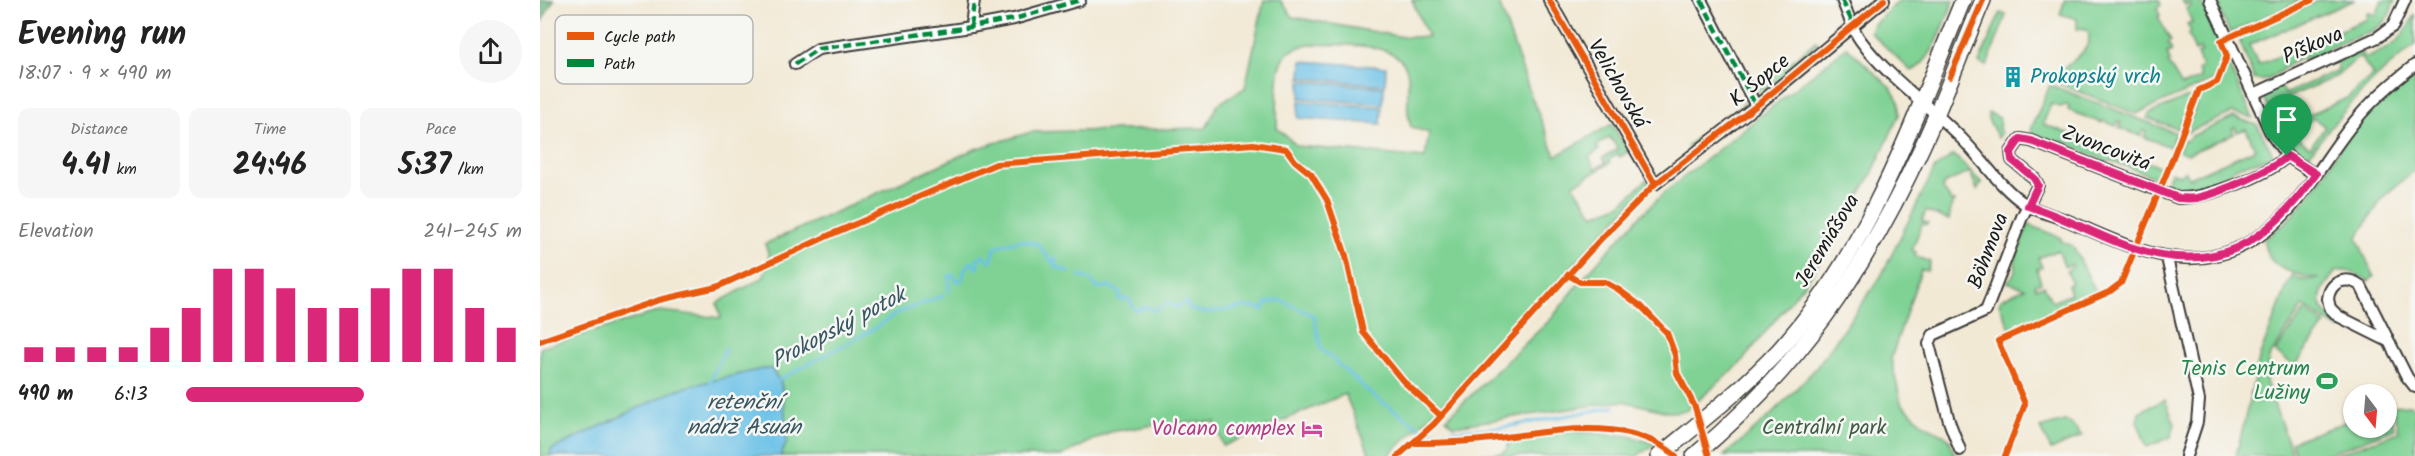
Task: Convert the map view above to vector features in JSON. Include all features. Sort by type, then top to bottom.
[{"type":"main road","name":"Jeremiášova","points":[[1659,456],[1742,386],[1779,350],[1842,265],[1874,209],[1922,102],[1963,0]]},
{"type":"main road","name":"Jeremiášova","points":[[1694,456],[1754,403],[1792,361],[1861,264],[1886,222],[1923,146],[1983,0]]},
{"type":"street","points":[[971,27],[974,0]]},
{"type":"street","points":[[795,64],[818,50],[1014,19],[1080,0]]},
{"type":"street","name":"Velichovská","points":[[1549,0],[1655,184]]},
{"type":"street","points":[[1701,0],[1756,106]]},
{"type":"street","points":[[1842,0],[1859,40],[1922,102],[1936,112],[2007,191],[2028,206],[2128,247],[2167,258],[2192,259],[2215,255],[2250,242],[2285,214],[2356,120],[2381,93],[2415,65]]},
{"type":"street","name":"K Sopce","points":[[1655,184],[1756,106],[1884,0]]},
{"type":"street","points":[[2210,0],[2272,135],[2287,156],[2316,174]]},
{"type":"street","name":"Píškova","points":[[2254,94],[2378,37],[2393,26],[2405,0]]},
{"type":"street","name":"Zvoncovitá","points":[[2028,206],[2038,185],[2034,178],[2012,160],[2011,152],[2020,139],[2031,141],[2178,198],[2194,198],[2211,194],[2271,168],[2287,156]]},
{"type":"street","name":"Böhmova","points":[[1960,450],[1949,421],[1929,344],[1933,334],[1986,311],[2028,206]]},
{"type":"street","points":[[2167,258],[2199,400],[2197,422],[2186,456]]},
{"type":"street","points":[[2388,341],[2334,312],[2328,299],[2333,285],[2349,280],[2361,286],[2407,377],[2415,387]]},
{"type":"green space","points":[[540,0],[554,0],[540,25]]},
{"type":"green space","points":[[1264,0],[1280,0],[1293,17],[1403,37],[1428,37],[1412,0],[1498,0],[1532,98],[1556,156],[1612,124],[1628,152],[1620,157],[1618,154],[1609,160],[1610,163],[1573,185],[1594,215],[1621,204],[1647,179],[1649,184],[1448,399],[1388,456],[1370,455],[1345,394],[1223,446],[1215,422],[1168,423],[1110,432],[1061,456],[781,456],[787,441],[781,383],[771,369],[762,369],[678,389],[551,450],[550,456],[540,456],[540,348],[660,311],[721,318],[717,303],[764,277],[769,255],[765,244],[975,149],[1031,132],[1206,128],[1218,104],[1245,88]],"holes":[[[1308,44],[1351,45],[1383,50],[1404,64],[1408,77],[1408,108],[1411,127],[1429,133],[1425,158],[1297,146],[1277,128],[1278,82],[1281,64],[1294,49]],[[1610,137],[1618,149],[1603,158],[1606,163],[1595,169],[1589,157],[1599,150],[1597,145]]]},
{"type":"green space","points":[[1900,0],[1954,0],[1932,51],[1919,67],[1911,71],[1870,32],[1872,26]]},
{"type":"green space","points":[[2065,0],[2159,0],[2161,5],[2157,8],[2160,16],[2158,17],[2171,41],[2168,43],[2172,51],[2167,53],[2170,61],[2168,63],[2182,86],[2201,78],[2198,70],[2202,67],[2197,54],[2202,52],[2200,49],[2195,51],[2188,34],[2191,32],[2187,24],[2192,22],[2186,9],[2191,6],[2190,3],[2185,5],[2182,0],[2202,2],[2219,40],[2217,45],[2223,58],[2214,80],[2136,114],[2052,81],[2083,52],[2089,39],[2088,31],[2083,28],[2077,29],[2077,19],[2060,14]]},
{"type":"green space","points":[[2215,0],[2303,0],[2230,33]]},
{"type":"green space","points":[[2319,0],[2355,0],[2249,45],[2258,65],[2367,19],[2367,12],[2376,15],[2382,0],[2395,0],[2386,20],[2375,29],[2337,45],[2312,59],[2297,60],[2269,79],[2254,79],[2238,36]]},
{"type":"green space","points":[[2000,13],[2006,15],[1987,66],[1979,63]]},
{"type":"green space","points":[[2415,14],[2415,45],[2371,83],[2345,110],[2309,155],[2304,157],[2288,142],[2276,125],[2280,121],[2293,130],[2297,124],[2289,118],[2290,116],[2298,123],[2300,128],[2295,135],[2310,147],[2325,127],[2314,118],[2308,122],[2309,115],[2347,98],[2373,75],[2360,56],[2337,76],[2287,98],[2289,106],[2271,114],[2264,98],[2280,87],[2285,94],[2338,70],[2337,62],[2360,51],[2366,58],[2383,50],[2401,37]]},
{"type":"green space","points":[[1816,41],[1818,43],[1809,50],[1808,55],[1781,78],[1766,88],[1753,92]]},
{"type":"green space","points":[[1847,47],[1891,88],[1899,102],[1899,115],[1872,174],[1812,274],[1740,364],[1686,411],[1668,412],[1623,401],[1454,426],[1446,419],[1551,319],[1584,277],[1665,192]]},
{"type":"green space","points":[[2228,64],[2253,118],[2232,113],[2185,133],[2201,93],[2220,85]]},
{"type":"green space","points":[[2415,65],[2415,170],[2383,197],[2357,238],[2374,277],[2368,281],[2353,273],[2336,271],[2324,288],[2321,301],[2325,312],[2345,326],[2339,329],[2303,306],[2269,358],[2266,382],[2293,456],[2236,456],[2260,355],[2288,284],[2293,275],[2301,280],[2319,279],[2283,269],[2270,258],[2264,240],[2285,223],[2304,202],[2326,172],[2356,120]]},
{"type":"green space","points":[[2050,85],[2176,133],[2170,147],[2144,137],[2146,132],[2143,131],[2141,136],[2119,128],[2121,123],[2118,121],[2116,126],[2103,121],[2102,123],[2068,110],[2069,106],[2066,105],[2060,107],[2051,104],[2043,124],[2137,159],[2137,161],[2145,161],[2163,168],[2159,179],[2112,161],[2107,162],[2061,141],[2056,142],[2033,134],[2031,129]]},
{"type":"green space","points":[[2186,98],[2191,99],[2178,129],[2147,118],[2149,114]]},
{"type":"green space","points":[[1745,99],[1742,108],[1689,149],[1687,146],[1714,124],[1718,125],[1741,106]]},
{"type":"green space","points":[[1988,113],[2000,118],[2001,134],[1998,138],[1988,119]]},
{"type":"green space","points":[[2234,117],[2257,125],[2274,156],[2242,165],[2227,176],[2193,189],[2166,184],[2171,172],[2180,175],[2185,170],[2189,178],[2255,149],[2246,129],[2237,132],[2235,127],[2232,129],[2234,134],[2188,154],[2179,151],[2183,140],[2186,141]]},
{"type":"green space","name":"Centrální park","points":[[1954,155],[1982,183],[1977,190],[1970,172],[1943,184],[1943,189],[1951,201],[1956,201],[1952,203],[1949,220],[1926,211],[1922,221],[1928,223],[1927,225],[1922,224],[1912,250],[1916,252],[1915,256],[1930,262],[1927,271],[1921,270],[1891,358],[1901,403],[1923,424],[1949,438],[1955,456],[1724,456],[1771,415],[1816,368],[1880,278],[1935,168]]},
{"type":"green space","points":[[2028,226],[2061,238],[2061,241],[2073,246],[2097,294],[2044,317],[2043,315],[2012,332],[1999,304],[2001,299],[2025,288],[2007,282],[2014,272],[2015,260]],"holes":[[[2058,250],[2065,267],[2071,264],[2073,266],[2067,271],[2072,283],[2068,285],[2071,294],[2052,302],[2044,286],[2036,288],[2035,285],[2041,283],[2037,269],[2042,267],[2038,258]]]},
{"type":"green space","points":[[2305,310],[2325,324],[2295,366],[2275,352]]},
{"type":"green space","points":[[2165,400],[2175,424],[2171,437],[2147,447],[2137,421],[2139,412]]},
{"type":"green space","points":[[2410,405],[2415,408],[2415,456],[2331,456],[2382,438],[2397,438],[2399,432],[2397,406]]},
{"type":"green space","points":[[2064,421],[2070,422],[2082,436],[2051,450],[2040,428]]},
{"type":"green space","points":[[2343,423],[2343,438],[2371,438],[2322,456],[2296,456],[2291,442]]},
{"type":"green space","points":[[1564,431],[1629,436],[1655,444],[1637,456],[1453,456],[1502,453],[1507,450],[1509,439]]},
{"type":"water","points":[[1302,61],[1386,67],[1385,85],[1301,78]]},
{"type":"water","points":[[1301,81],[1384,87],[1383,104],[1300,98]]},
{"type":"water","points":[[1299,101],[1382,107],[1381,124],[1298,118]]},
{"type":"water","name":"retenční nádrž Asuán","points":[[762,369],[771,369],[781,383],[787,441],[781,456],[550,456],[551,450],[678,389]]},
{"type":"waterway","name":"Prokopský potok","points":[[949,292],[949,276],[954,275],[956,281],[961,281],[969,264],[972,262],[976,268],[979,268],[977,259],[983,255],[989,261],[992,259],[995,248],[1021,240],[1038,244],[1051,261],[1056,258],[1054,266],[1069,272]]},
{"type":"waterway","name":"Prokopský potok","points":[[1079,276],[1091,280],[1097,288],[1110,286],[1120,293],[1119,299],[1129,299],[1135,310],[1149,307],[1154,311],[1169,303],[1176,307],[1186,302],[1190,309],[1200,312],[1246,307],[1263,310],[1266,303],[1281,300],[1314,316],[1321,349],[1376,398],[1428,433],[1505,427],[1614,407]]},
{"type":"waterway","name":"Prokopský potok","points":[[777,381],[874,329],[897,313],[943,296]]},
{"type":"waterway","points":[[709,384],[725,350]]},
{"type":"marked path","points":[[971,27],[974,0]]},
{"type":"marked path","points":[[795,64],[818,49],[1014,19],[1080,0]]},
{"type":"marked path","points":[[1701,0],[1756,106]]},
{"type":"marked path","points":[[1842,0],[1854,26]]},
{"type":"cycle path","points":[[1549,0],[1655,184]]},
{"type":"cycle path","points":[[1398,456],[1434,424],[1598,242],[1655,184],[1756,106],[1884,0]]},
{"type":"cycle path","points":[[1950,77],[1983,0]]},
{"type":"cycle path","points":[[2005,456],[2025,404],[1998,341],[2109,292],[2121,283],[2199,90],[2217,82],[2227,56],[2221,41],[2312,0]]},
{"type":"cycle path","points":[[540,341],[659,300],[717,287],[832,234],[996,164],[1253,144],[1286,149],[1295,161],[1311,174],[1327,200],[1346,256],[1363,332],[1403,381],[1441,416]]},
{"type":"cycle path","points":[[1568,275],[1580,282],[1605,282],[1619,290],[1642,307],[1667,333],[1675,355],[1677,373],[1695,407],[1709,456]]},
{"type":"cycle path","points":[[1414,443],[1466,441],[1567,430],[1614,430],[1657,443],[1676,456]]},
{"type":"place","name":"Prokopský vrch","points":[[2013,77]]},
{"type":"place","name":"Tenis Centrum Lužiny","points":[[2327,381]]},
{"type":"place","name":"Volcano complex","points":[[1312,429]]},
{"type":"route","points":[[2020,139],[2031,141],[2178,198],[2194,198],[2211,194],[2271,168],[2287,156],[2316,174],[2285,214],[2250,242],[2215,255],[2192,259],[2167,258],[2128,247],[2028,206],[2038,185],[2034,178],[2012,160],[2011,152],[2020,139]]}]
